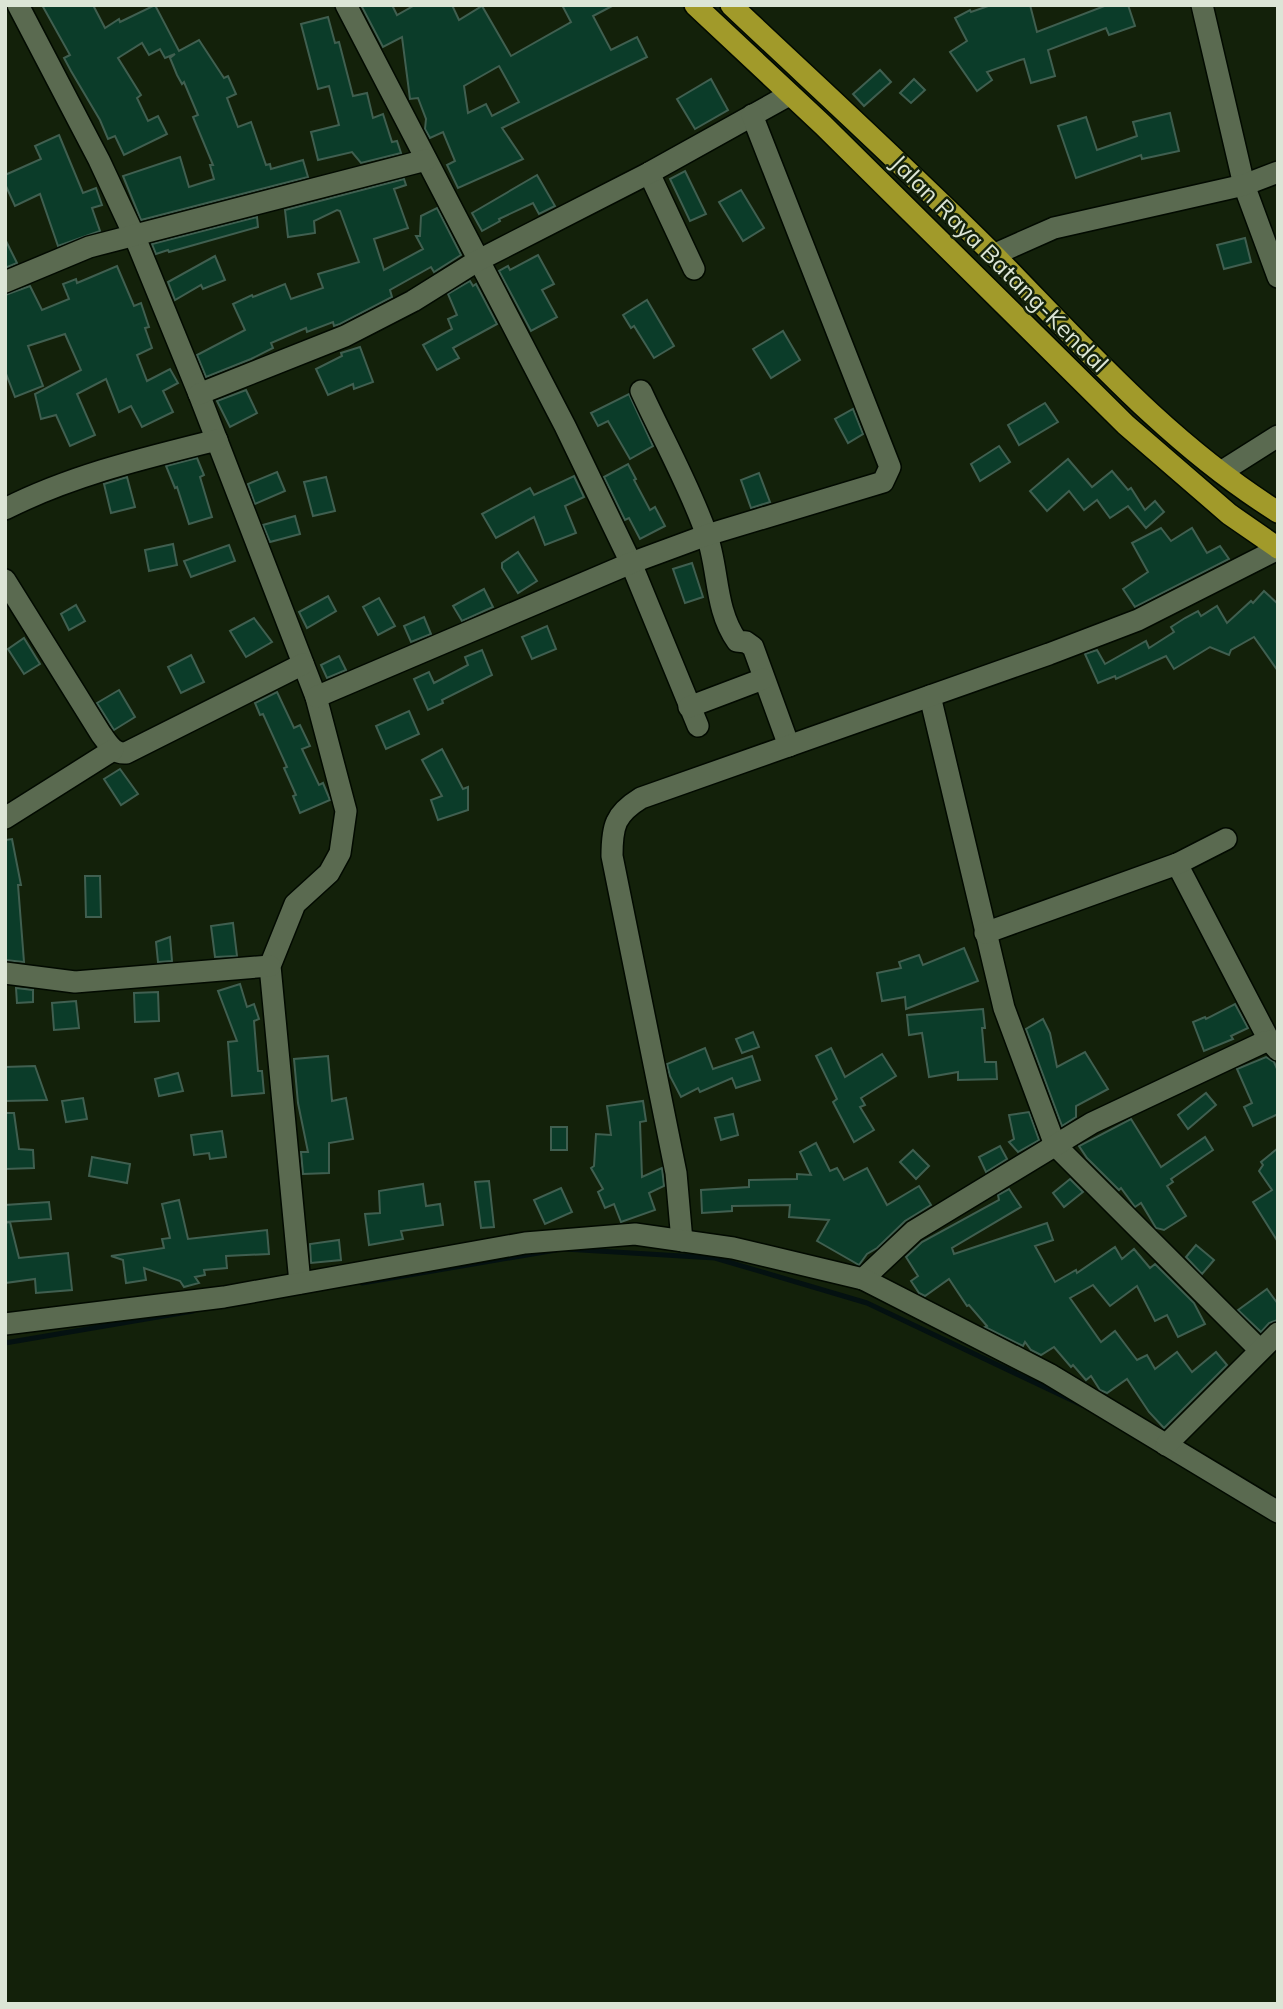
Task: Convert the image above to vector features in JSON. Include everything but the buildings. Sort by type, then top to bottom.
[{"type":"highway","name":"Jalan Raya Batang-Kendal","points":[[695,5],[824,125],[1126,425],[1229,514],[1278,548]]},
{"type":"highway","name":"Jalan Raya Batang-Kendal","points":[[732,5],[993,255],[1142,407],[1220,472],[1278,512]]},
{"type":"highway","points":[[740,48],[759,31]]},
{"type":"street","points":[[18,5],[99,160],[134,235],[199,394],[316,697],[346,810],[340,853],[329,873],[295,904],[270,966],[300,1283]]},
{"type":"street","points":[[346,5],[565,426],[631,562],[694,717],[763,679]]},
{"type":"street","points":[[1202,5],[1244,185],[1278,277]]},
{"type":"street","points":[[199,394],[345,336],[413,301],[477,261],[649,173],[789,94]]},
{"type":"street","points":[[316,697],[631,562],[707,535],[883,482],[890,467],[751,115]]},
{"type":"street","points":[[5,282],[89,247],[426,160]]},
{"type":"street","points":[[993,255],[1054,228],[1244,185],[1278,172]]},
{"type":"street","points":[[649,173],[694,269]]},
{"type":"street","points":[[641,391],[707,535],[715,579],[731,630],[737,640],[753,647],[789,746]]},
{"type":"street","points":[[1220,472],[1278,436]]},
{"type":"street","points":[[5,509],[37,493],[127,463],[217,440]]},
{"type":"street","points":[[682,1241],[676,1173],[612,856],[612,838],[619,814],[641,798],[1138,620],[1278,548]]},
{"type":"street","points":[[5,580],[113,750],[120,754],[303,664]]},
{"type":"street","points":[[930,696],[1004,1008],[1055,1145],[1260,1350]]},
{"type":"street","points":[[5,818],[113,750]]},
{"type":"street","points":[[985,933],[1178,864],[1226,839]]},
{"type":"street","points":[[1178,864],[1274,1046]]},
{"type":"street","points":[[5,973],[75,982],[270,966]]},
{"type":"street","points":[[863,1279],[914,1231],[1092,1123],[1264,1042],[1274,1046]]},
{"type":"street","points":[[5,1324],[224,1297],[525,1243],[635,1234],[733,1248],[863,1279],[1049,1374],[1278,1512]]},
{"type":"street","points":[[1166,1445],[1278,1333]]},
{"type":"waterway","points":[[565,1249],[715,1258],[867,1303],[1082,1405]]},
{"type":"waterway","points":[[362,1283],[556,1250]]},
{"type":"waterway","points":[[5,1343],[193,1311]]}]
